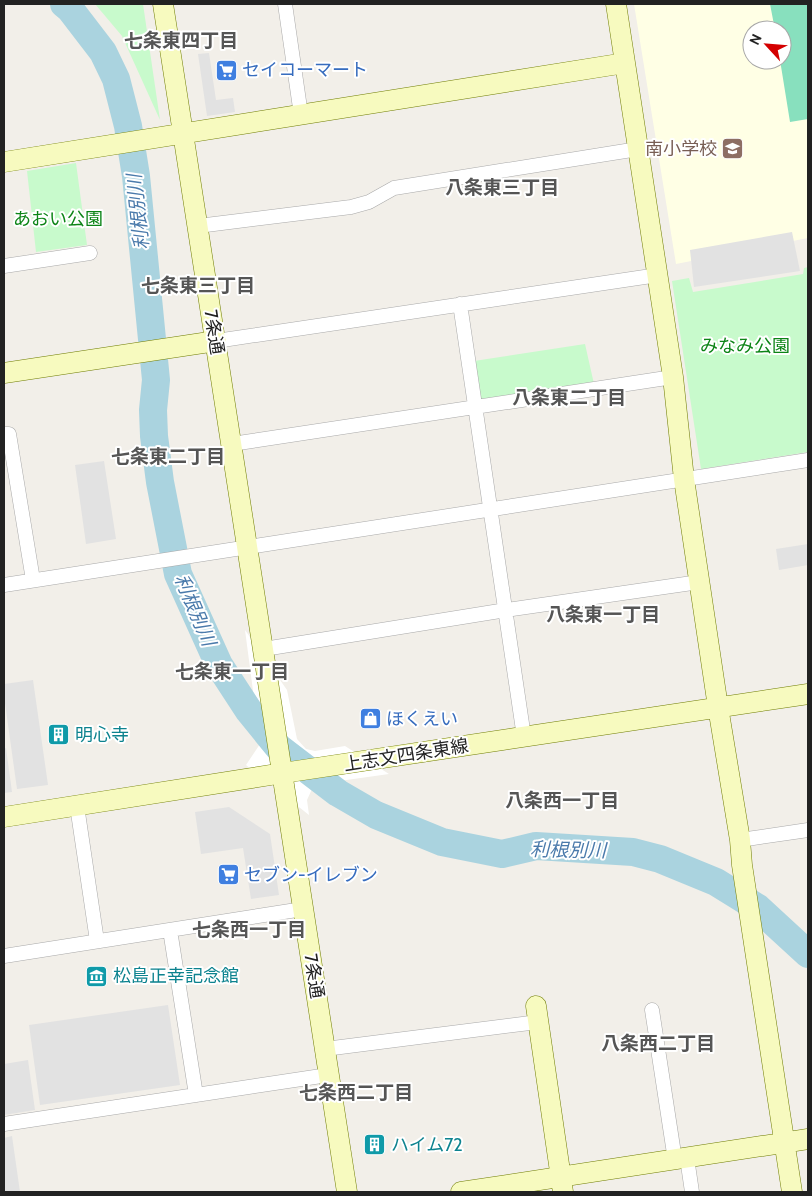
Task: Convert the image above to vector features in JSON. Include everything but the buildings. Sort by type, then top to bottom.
[{"type":"street","name":"7条通","points":[[164,4],[347,1192]]},
{"type":"street","points":[[284,4],[301,114]]},
{"type":"street","points":[[616,4],[673,377],[684,479],[699,582],[740,840],[742,865],[792,1192]]},
{"type":"street","points":[[4,162],[625,63]]},
{"type":"street","points":[[198,226],[351,207],[369,202],[394,188],[638,149]]},
{"type":"street","points":[[4,266],[90,252]]},
{"type":"street","points":[[4,373],[658,275]]},
{"type":"street","points":[[460,304],[524,737]]},
{"type":"street","points":[[232,444],[673,377]]},
{"type":"street","points":[[4,434],[10,434],[33,580]]},
{"type":"street","points":[[4,585],[808,460]]},
{"type":"street","points":[[265,654],[506,610],[699,582]]},
{"type":"street","name":"上志文四条東線","points":[[4,817],[260,776],[282,767],[368,761],[808,694]]},
{"type":"street","points":[[77,806],[97,941]]},
{"type":"street","points":[[740,840],[808,830]]},
{"type":"street","points":[[4,956],[303,909]]},
{"type":"street","points":[[170,930],[196,1095]]},
{"type":"street","points":[[652,1010],[681,1159],[692,1192]]},
{"type":"street","points":[[325,1049],[537,1014],[561,1185]]},
{"type":"street","points":[[4,1124],[328,1075]]},
{"type":"street","points":[[461,1192],[561,1185],[681,1159],[808,1140]]},
{"type":"shaded area","name":"南小学校","points":[[634,4],[808,4],[808,238],[676,264]]},
{"type":"shaded area","points":[[209,53],[216,100],[233,98],[235,112],[207,116],[198,54]]},
{"type":"shaded area","points":[[792,232],[800,271],[694,287],[690,250]]},
{"type":"shaded area","points":[[104,461],[116,539],[86,544],[75,465]]},
{"type":"shaded area","points":[[808,544],[808,565],[779,570],[776,549]]},
{"type":"shaded area","points":[[33,680],[48,785],[17,789],[4,684]]},
{"type":"shaded area","points":[[6,748],[12,792],[4,793],[4,749]]},
{"type":"shaded area","points":[[229,807],[270,834],[279,895],[251,899],[243,848],[201,854],[195,812]]},
{"type":"shaded area","points":[[168,1005],[180,1085],[40,1105],[29,1025]]},
{"type":"shaded area","points":[[28,1060],[35,1110],[4,1115],[4,1064]]},
{"type":"shaded area","points":[[12,1136],[20,1192],[4,1192],[4,1138]]},
{"type":"green space","points":[[95,4],[143,4],[160,120],[122,36]]},
{"type":"green space","points":[[770,4],[808,4],[808,119],[790,122],[782,70],[792,70],[792,20],[773,20]]},
{"type":"green space","name":"あおい公園","points":[[76,163],[87,245],[36,252],[27,171]]},
{"type":"green space","name":"みなみ公園","points":[[808,267],[808,452],[701,469],[672,281],[689,278],[693,292],[803,274],[804,268]]},
{"type":"green space","points":[[585,344],[594,384],[480,404],[474,361]]},
{"type":"pier","points":[[245,630],[287,690],[297,739],[306,749],[315,751],[345,746],[389,774],[318,784],[312,789],[307,800],[309,815],[246,765],[260,744]]},
{"type":"waterway","name":"利根別川","points":[[64,4],[70,9],[103,52],[116,79],[128,126],[136,176],[156,380],[153,410],[154,436],[160,482],[178,574],[219,665],[249,711],[279,748],[338,793],[376,815],[442,842],[502,854],[536,846],[633,852],[660,859],[716,882],[758,908],[808,954]]},
{"type":"place","name":"セイコーマート","points":[[226,70]]},
{"type":"place","name":"南小学校","points":[[733,149]]},
{"type":"place","name":"ほくえい","points":[[370,719]]},
{"type":"place","name":"明心寺","points":[[59,735]]},
{"type":"place","name":"セブン-イレブン","points":[[228,875]]},
{"type":"place","name":"松島正幸記念館","points":[[97,976]]},
{"type":"place","name":"ハイム72","points":[[375,1145]]},
{"type":"district","name":"七条東四丁目","points":[[181,40]]},
{"type":"district","name":"八条東三丁目","points":[[502,187]]},
{"type":"district","name":"七条東三丁目","points":[[198,285]]},
{"type":"district","name":"八条東二丁目","points":[[569,397]]},
{"type":"district","name":"七条東二丁目","points":[[168,456]]},
{"type":"district","name":"八条東一丁目","points":[[603,614]]},
{"type":"district","name":"七条東一丁目","points":[[232,671]]},
{"type":"district","name":"八条西一丁目","points":[[562,800]]},
{"type":"district","name":"七条西一丁目","points":[[249,929]]},
{"type":"district","name":"八条西二丁目","points":[[658,1043]]},
{"type":"district","name":"七条西二丁目","points":[[356,1092]]}]
